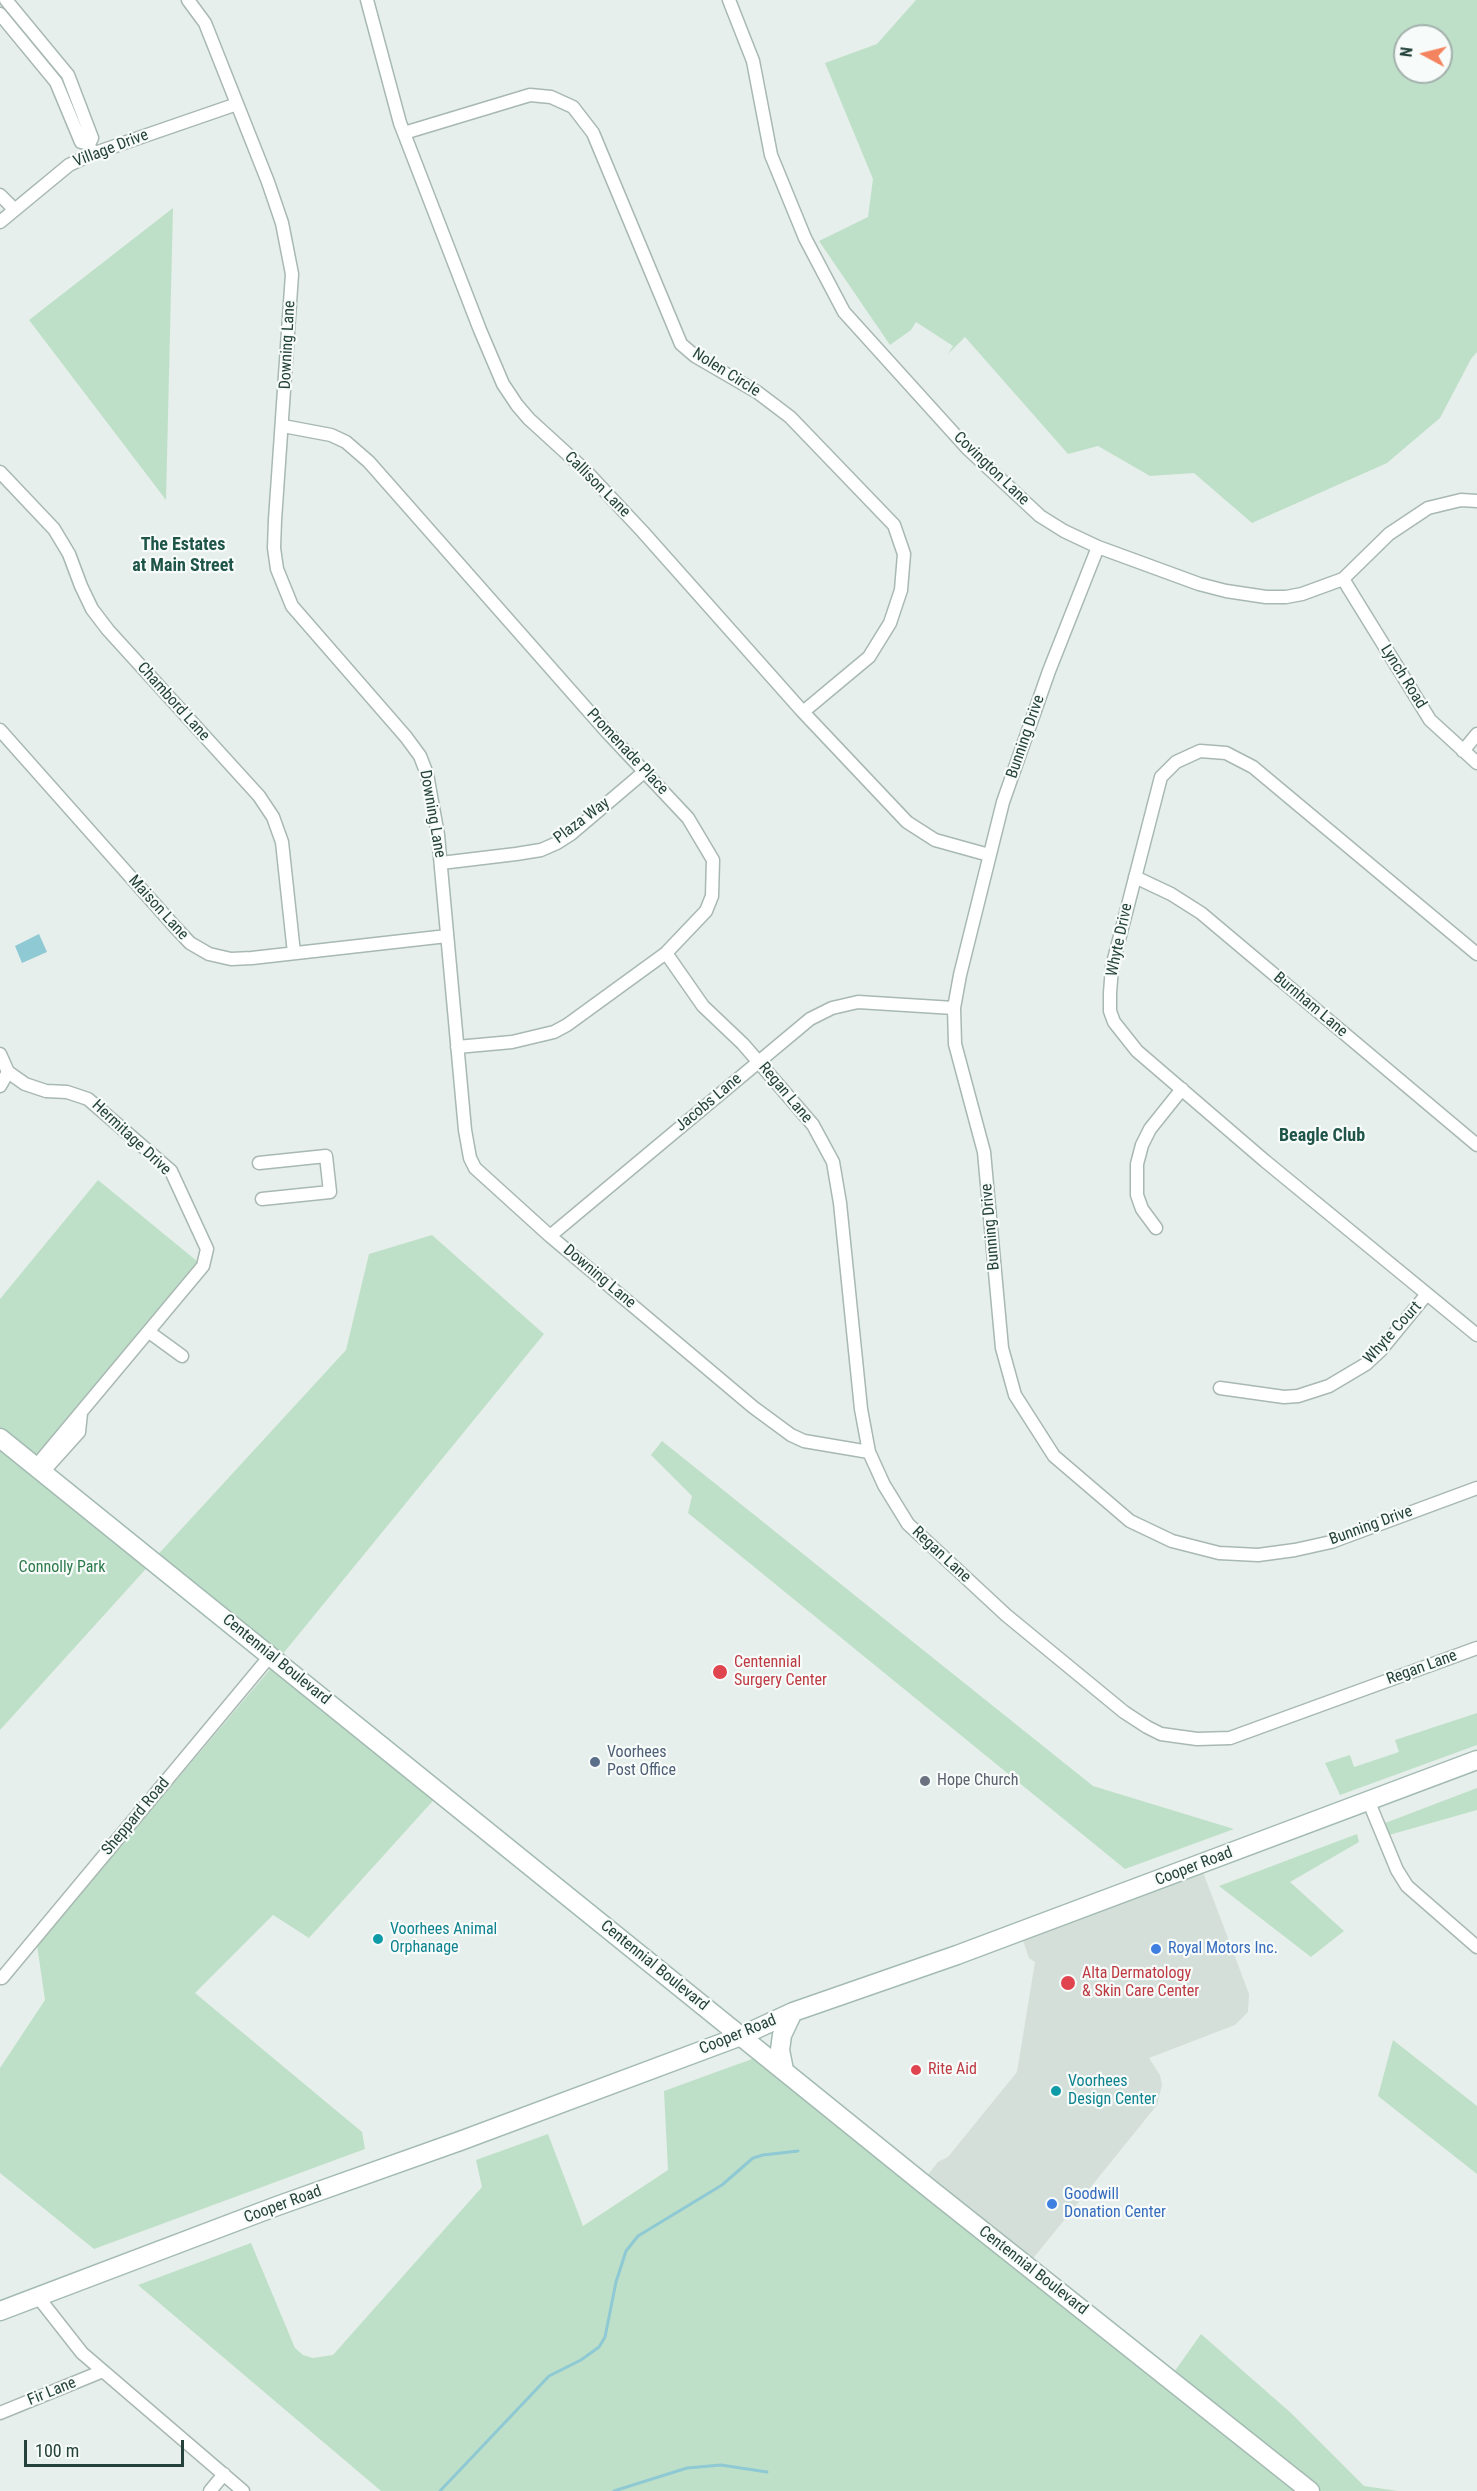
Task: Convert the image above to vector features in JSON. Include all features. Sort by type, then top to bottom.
[{"type":"main road","name":"Centennial Boulevard","points":[[0,1438],[930,2189],[1310,2491]]},
{"type":"main road","name":"Cooper Road","points":[[0,2312],[277,2206],[470,2138],[741,2036],[793,2012],[957,1955],[1477,1760]]},
{"type":"main road","points":[[784,2070],[780,2050],[782,2036],[793,2012]]},
{"type":"street","points":[[0,14],[56,82],[81,142],[90,149],[92,138],[68,75],[6,0]]},
{"type":"street","name":"Downing Lane","points":[[188,0],[205,23],[237,104],[282,223],[292,274],[274,548],[277,569],[292,606],[420,756],[427,774],[441,863],[465,1130],[470,1158],[475,1168],[550,1236],[753,1407],[791,1435],[815,1443],[869,1452]]},
{"type":"street","name":"Callison Lane","points":[[367,0],[404,133],[480,330],[503,384],[518,405],[529,419],[585,471],[643,532],[802,712],[907,822],[935,840],[989,855]]},
{"type":"street","name":"Covington Lane","points":[[729,0],[753,61],[771,155],[805,238],[844,312],[967,448],[1017,497],[1064,531],[1098,547],[1199,584],[1266,597],[1302,594],[1343,579],[1389,534],[1428,508],[1461,500],[1477,501]]},
{"type":"street","name":"Nolen Circle","points":[[404,133],[530,95],[551,97],[573,107],[593,134],[681,344],[695,356],[757,392],[790,417],[894,525],[904,554],[901,590],[890,623],[869,657],[802,712]]},
{"type":"street","name":"Village Drive","points":[[0,222],[90,149],[237,104]]},
{"type":"street","points":[[0,195],[14,209]]},
{"type":"street","name":"Promenade Place","points":[[283,426],[338,438],[369,462],[644,772],[688,818],[713,860],[712,896],[706,911],[666,953],[554,1032],[512,1042],[457,1047]]},
{"type":"street","name":"Chambord Lane","points":[[0,472],[54,529],[69,554],[92,609],[108,630],[259,796],[273,817],[282,842],[294,953]]},
{"type":"street","name":"Bunning Drive","points":[[1098,547],[1041,693],[1003,802],[954,1008],[956,1044],[980,1129],[984,1152],[1002,1348],[1015,1395],[1054,1456],[1130,1521],[1173,1541],[1219,1553],[1239,1555],[1295,1550],[1330,1542],[1477,1488]]},
{"type":"street","name":"Lynch Road","points":[[1343,579],[1430,720],[1477,763]]},
{"type":"street","name":"Maison Lane","points":[[0,730],[190,943],[209,954],[231,959],[447,936]]},
{"type":"street","points":[[1463,751],[1477,734]]},
{"type":"street","name":"Whyte Drive","points":[[1477,954],[1253,767],[1226,753],[1200,751],[1176,762],[1161,777],[1112,967],[1110,1011],[1123,1036],[1182,1089],[1265,1161],[1477,1335]]},
{"type":"street","name":"Plaza Way","points":[[441,863],[541,850],[557,843],[571,834],[644,772]]},
{"type":"street","name":"Burnham Lane","points":[[1135,877],[1171,894],[1201,913],[1477,1145]]},
{"type":"street","name":"Regan Lane","points":[[666,953],[703,1006],[743,1044],[813,1125],[833,1162],[840,1203],[861,1409],[869,1452],[884,1485],[908,1524],[1024,1630],[1124,1712],[1147,1727],[1161,1734],[1197,1739],[1230,1738],[1477,1648]]},
{"type":"street","name":"Jacobs Lane","points":[[550,1236],[810,1019],[832,1008],[858,1002],[954,1008]]},
{"type":"street","points":[[0,1054],[8,1072],[0,1086]]},
{"type":"street","name":"Hermitage Drive","points":[[8,1072],[25,1084],[46,1091],[67,1092],[88,1099],[171,1171],[207,1249],[203,1266],[82,1412],[79,1432],[40,1470]]},
{"type":"street","points":[[1156,1228],[1142,1209],[1137,1195],[1137,1164],[1142,1145],[1150,1129],[1182,1089]]},
{"type":"street","points":[[259,1163],[326,1156],[330,1192],[262,1199]]},
{"type":"street","name":"Whyte Court","points":[[1220,1388],[1284,1397],[1298,1396],[1329,1386],[1366,1364],[1381,1350],[1427,1294]]},
{"type":"street","points":[[148,1332],[182,1356]]},
{"type":"street","name":"Sheppard Road","points":[[2,1978],[270,1656]]},
{"type":"street","points":[[1368,1800],[1396,1870],[1407,1886],[1477,1947]]},
{"type":"street","points":[[38,2297],[82,2353],[243,2491]]},
{"type":"street","name":"Fir Lane","points":[[0,2413],[103,2371]]},
{"type":"street","points":[[210,2491],[224,2474]]},
{"type":"shaded area","points":[[1200,1864],[1249,1994],[1248,2012],[1235,2025],[1149,2058],[1160,2075],[1162,2085],[1157,2105],[1027,2266],[922,2182],[938,2162],[948,2157],[1017,2072],[1035,1962],[1029,1958],[1020,1932]]},
{"type":"green space","points":[[916,0],[1477,0],[1477,352],[1471,359],[1440,418],[1387,463],[1252,523],[1194,473],[1150,476],[1098,446],[1068,454],[965,337],[948,354],[953,346],[916,322],[911,330],[890,345],[819,241],[868,217],[873,179],[825,63],[877,44]]},
{"type":"green space","points":[[173,208],[166,500],[29,320]]},
{"type":"green space","name":"Connolly Park","points":[[98,1180],[203,1266],[36,1466],[152,1561],[346,1350],[369,1254],[432,1235],[544,1334],[277,1661],[153,1561],[0,1730],[0,1299]]},
{"type":"green space","points":[[662,1441],[1093,1786],[1234,1829],[1125,1869],[688,1513],[692,1496],[651,1455]]},
{"type":"green space","points":[[277,1661],[440,1793],[309,1938],[273,1915],[195,1993],[362,2132],[365,2149],[94,2249],[0,2173],[0,2068],[45,2000],[37,1945]]},
{"type":"green space","points":[[1477,1713],[1477,1745],[1340,1795],[1325,1763],[1350,1755],[1354,1767],[1399,1752],[1395,1740]]},
{"type":"green space","points":[[1477,1788],[1477,1810],[1389,1835],[1385,1823]]},
{"type":"green space","points":[[1357,1834],[1359,1842],[1290,1882],[1344,1931],[1311,1957],[1219,1886]]},
{"type":"green space","points":[[1393,2040],[1477,2106],[1477,2174],[1378,2096]]},
{"type":"green space","points":[[763,2055],[1167,2382],[1201,2334],[1291,2413],[1364,2486],[1398,2491],[381,2491],[138,2285],[251,2243],[295,2348],[303,2355],[313,2358],[333,2355],[482,2187],[476,2160],[548,2134],[583,2226],[668,2170],[664,2091]]},
{"type":"water","points":[[39,934],[47,952],[22,963],[15,946]]},
{"type":"waterway","points":[[440,2491],[549,2376],[581,2360],[599,2347],[605,2337],[616,2282],[626,2251],[638,2236],[722,2185],[753,2158],[798,2151]]},
{"type":"waterway","points":[[614,2491],[687,2468],[721,2465],[767,2472]]},
{"type":"place","name":"Centennial Surgery Center","points":[[720,1672]]},
{"type":"place","name":"Voorhees Post Office","points":[[595,1762]]},
{"type":"place","name":"Hope Church","points":[[925,1781]]},
{"type":"place","name":"Voorhees Animal Orphanage","points":[[378,1939]]},
{"type":"place","name":"Royal Motors Inc.","points":[[1156,1949]]},
{"type":"place","name":"Alta Dermatology & Skin Care Center","points":[[1068,1983]]},
{"type":"place","name":"Rite Aid","points":[[916,2070]]},
{"type":"place","name":"Voorhees Design Center","points":[[1056,2091]]},
{"type":"place","name":"Goodwill Donation Center","points":[[1052,2204]]},
{"type":"district","name":"The Estates at Main Street","points":[[183,555]]},
{"type":"district","name":"Beagle Club","points":[[1322,1136]]}]
